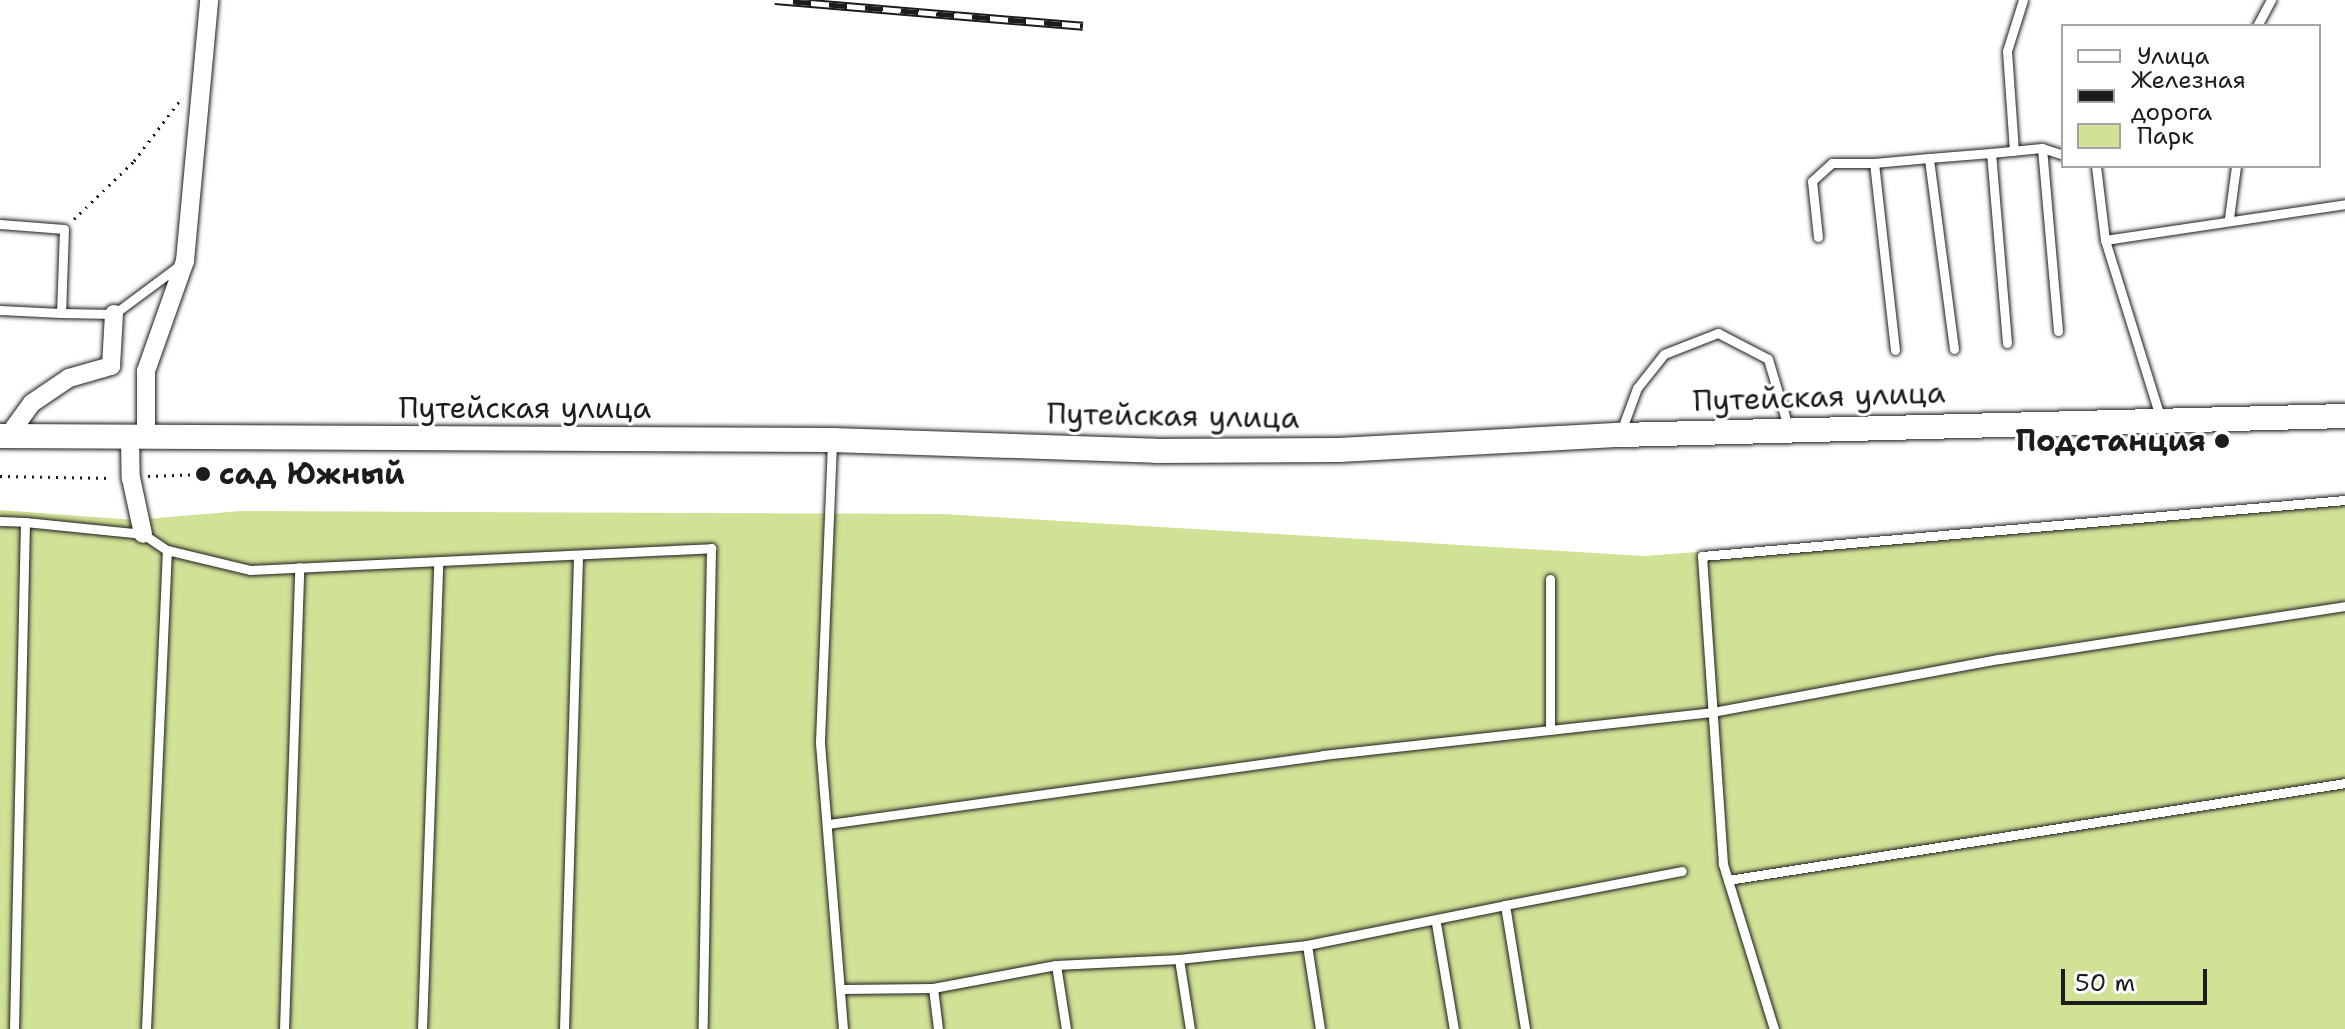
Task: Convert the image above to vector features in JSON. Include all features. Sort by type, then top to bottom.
[{"type":"main road","name":"Путейская улица","points":[[4,436],[832,440],[1278,450],[1620,435],[2345,416]]},
{"type":"street","points":[[143,534],[131,478],[146,371],[185,261],[209,0]]},
{"type":"street","points":[[111,366],[114,314]]},
{"type":"street","points":[[4,436],[32,403],[69,378],[111,366],[146,371]]},
{"type":"lane","points":[[2014,151],[2007,51],[2023,0]]},
{"type":"lane","points":[[2258,24],[2271,0]]},
{"type":"lane","points":[[2042,148],[2058,331]]},
{"type":"lane","points":[[1818,237],[1812,181],[1832,163],[1874,163],[2042,148],[2061,154]]},
{"type":"lane","points":[[1991,153],[2007,343]]},
{"type":"lane","points":[[1929,158],[1954,349]]},
{"type":"lane","points":[[1874,163],[1895,350]]},
{"type":"lane","points":[[2096,168],[2105,240],[2161,420]]},
{"type":"lane","points":[[2229,218],[2236,168]]},
{"type":"lane","points":[[2105,240],[2229,218],[2345,204]]},
{"type":"lane","points":[[0,224],[64,229],[61,313]]},
{"type":"lane","points":[[0,310],[114,314],[185,261]]},
{"type":"lane","points":[[1620,435],[1637,388],[1664,354],[1718,333],[1768,359],[1789,430]]},
{"type":"lane","points":[[832,440],[820,743],[843,989],[843,1029]]},
{"type":"lane","points":[[1774,1029],[1728,880],[1712,712],[1702,556],[2345,500]]},
{"type":"lane","points":[[0,521],[143,534],[167,550],[250,570],[711,548],[703,1029]]},
{"type":"lane","points":[[14,1029],[25,522]]},
{"type":"lane","points":[[146,1029],[167,550]]},
{"type":"lane","points":[[564,1029],[578,555]]},
{"type":"lane","points":[[422,1029],[438,561]]},
{"type":"lane","points":[[284,1029],[299,567]]},
{"type":"lane","points":[[1550,579],[1550,730]]},
{"type":"lane","points":[[828,824],[1323,755],[1712,712],[1999,659],[2345,606]]},
{"type":"lane","points":[[1728,880],[2345,783]]},
{"type":"lane","points":[[843,989],[933,988],[1056,965],[1179,959],[1307,945],[1436,923],[1505,905],[1682,871]]},
{"type":"lane","points":[[1505,905],[1525,1029]]},
{"type":"lane","points":[[1436,923],[1454,1029]]},
{"type":"lane","points":[[1307,945],[1320,1029]]},
{"type":"lane","points":[[1179,959],[1190,1029]]},
{"type":"lane","points":[[1056,965],[1066,1029]]},
{"type":"lane","points":[[933,988],[938,1029]]},
{"type":"path","points":[[64,229],[134,161],[202,71]]},
{"type":"path","points":[[0,476],[131,478],[203,474]]},
{"type":"green space","points":[[2345,503],[2345,1029],[0,1029],[0,510],[134,520],[241,511],[943,514],[1644,556]]},
{"type":"railway","points":[[775,0],[1083,26]]},
{"type":"place","name":"Подстанция","points":[[2222,441]]},
{"type":"place","name":"сад Южный","points":[[203,474]]}]
